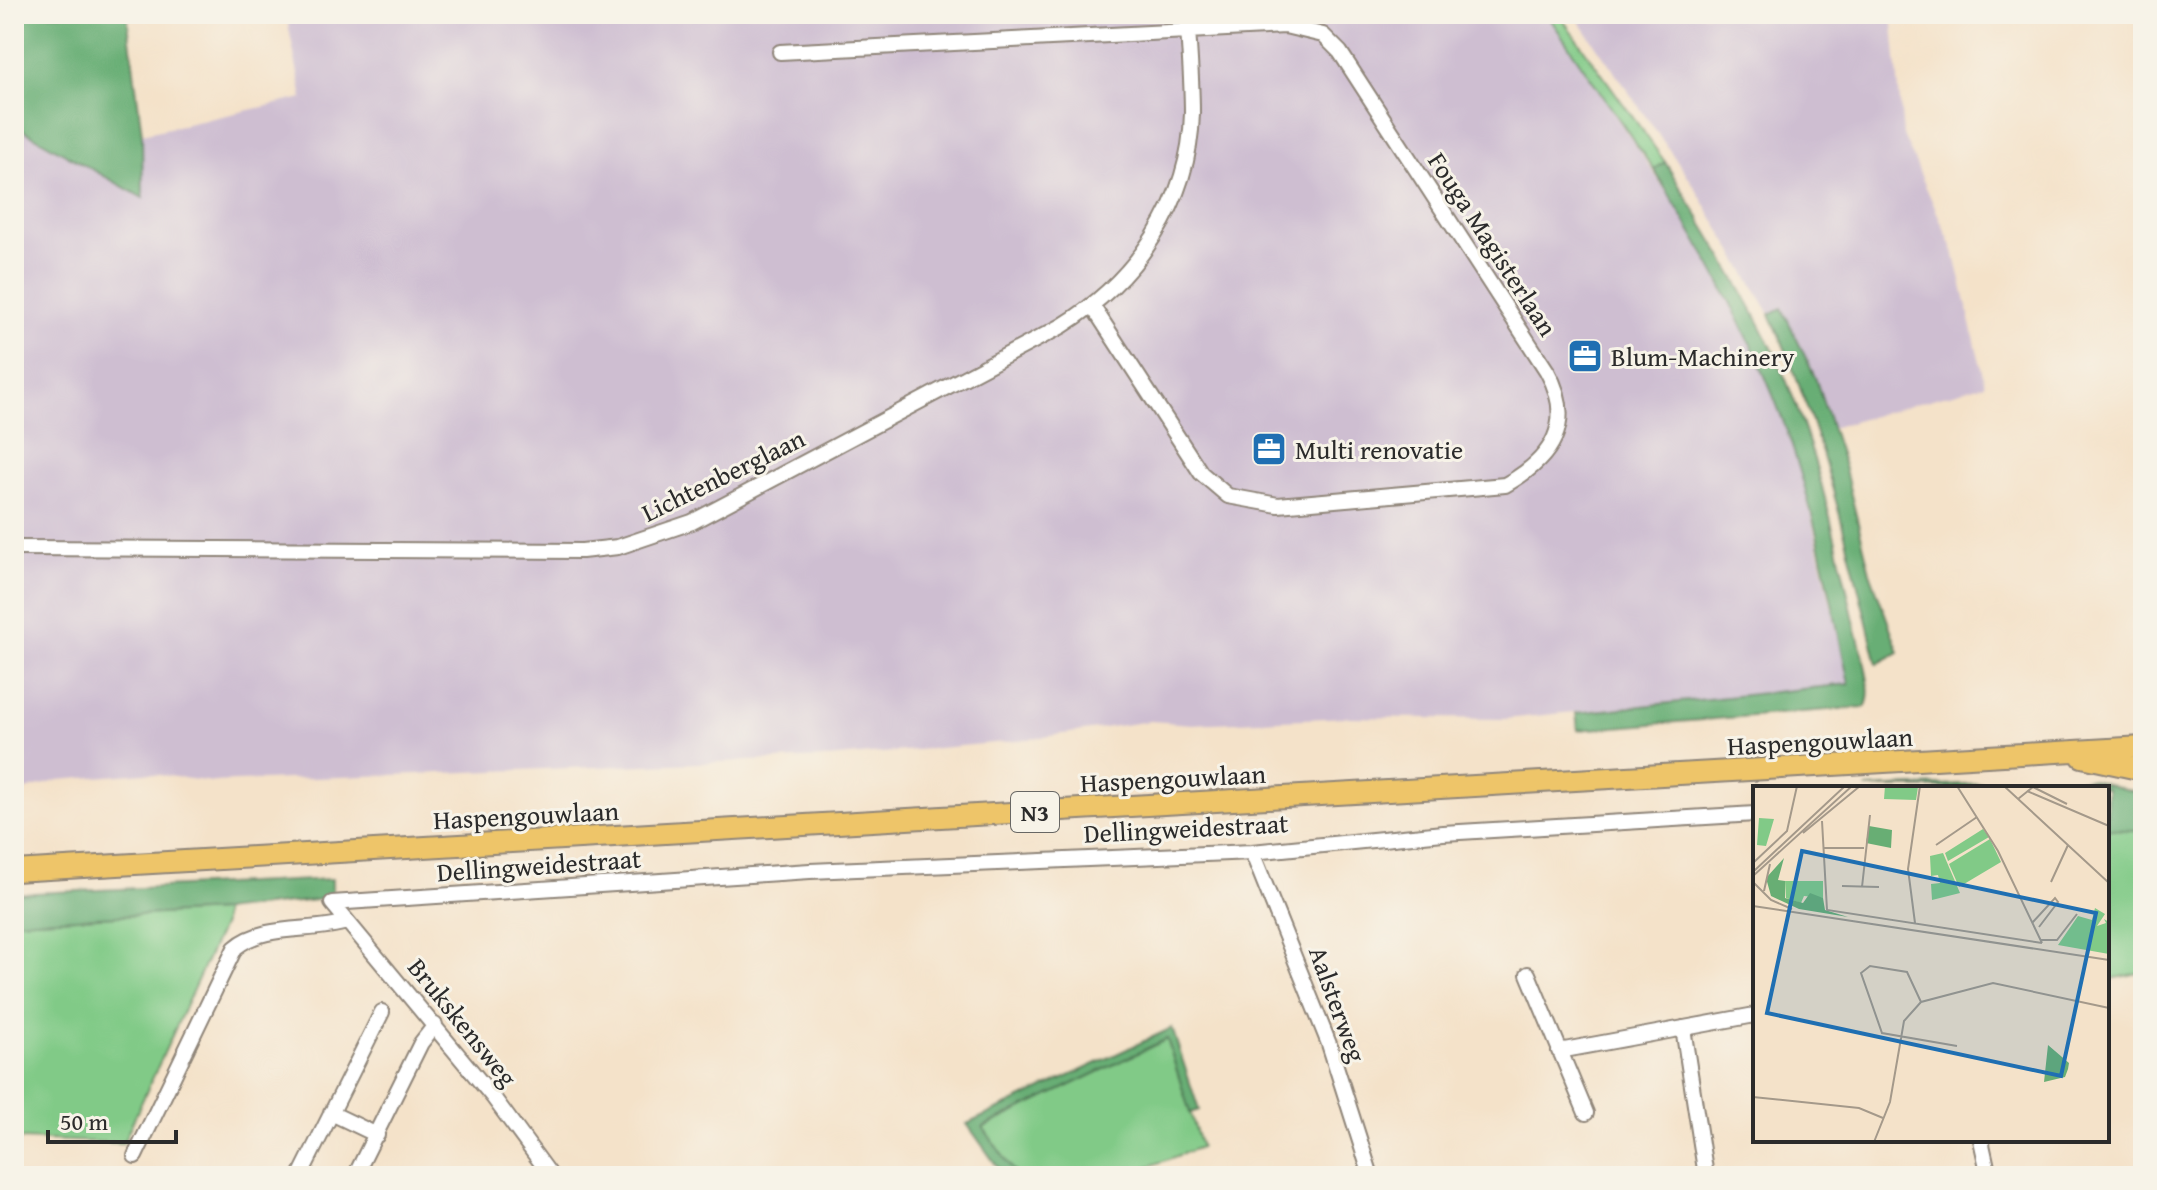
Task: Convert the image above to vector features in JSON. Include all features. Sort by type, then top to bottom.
[{"type":"main road","name":"Haspengouwlaan","points":[[14,871],[2143,747]]},
{"type":"main road","points":[[2055,752],[2143,770]]},
{"type":"street","name":"Lichtenberglaan","points":[[14,548],[582,551],[618,547],[692,522],[1093,307],[1124,279],[1152,241],[1180,180],[1189,148],[1192,113],[1187,14]]},
{"type":"street","name":"Fouga Magisterlaan","points":[[780,52],[1285,26],[1323,35],[1332,43],[1551,378],[1560,401],[1554,440],[1545,456],[1529,471],[1505,485],[1278,505],[1237,499],[1219,491],[1201,473],[1093,307]]},
{"type":"street","name":"Dellingweidestraat","points":[[332,903],[841,869],[1252,852],[1474,831],[1753,814]]},
{"type":"street","name":"Aalsterweg","points":[[1252,852],[1329,1044],[1371,1176]]},
{"type":"street","name":"Brukskensweg","points":[[332,903],[435,1025],[551,1176]]},
{"type":"street","points":[[135,1156],[235,948],[259,934],[326,929],[347,922]]},
{"type":"street","points":[[1528,974],[1586,1113]]},
{"type":"street","points":[[300,1176],[382,1012]]},
{"type":"street","points":[[1559,1051],[1753,1015]]},
{"type":"street","points":[[355,1176],[421,1043],[435,1025]]},
{"type":"street","points":[[1683,1028],[1706,1176]]},
{"type":"street","points":[[331,1113],[377,1135]]},
{"type":"street","points":[[1981,1142],[1989,1176]]},
{"type":"shaded area","points":[[286,14],[1547,14],[1690,227],[1743,325],[1782,419],[1803,482],[1849,684],[1505,719],[1348,717],[1192,724],[1150,721],[1017,741],[827,758],[212,782],[145,773],[59,780],[14,794],[14,125],[143,197],[142,134],[303,98]]},
{"type":"shaded area","points":[[1574,14],[1892,14],[1903,135],[1954,251],[1985,384],[1831,428],[1815,377],[1782,309],[1770,314],[1691,181]]},
{"type":"green space","points":[[14,14],[127,14],[142,134],[143,198],[14,125]]},
{"type":"green space","points":[[1547,14],[1559,14],[1665,162],[1654,170]]},
{"type":"green space","points":[[1665,162],[1759,323],[1799,413],[1830,518],[1866,668],[1869,691],[1865,707],[1578,730],[1576,713],[1849,684],[1812,516],[1782,418],[1724,291],[1654,170]]},
{"type":"green space","points":[[1782,308],[1815,377],[1844,466],[1870,572],[1899,652],[1877,664],[1819,442],[1770,314]]},
{"type":"green space","points":[[2088,779],[2143,794],[2143,832],[2109,828],[2109,786],[1915,786]]},
{"type":"green space","points":[[2109,828],[2143,832],[2143,972],[2109,980]]},
{"type":"green space","points":[[332,879],[332,898],[223,911],[14,921],[14,894]]},
{"type":"green space","points":[[223,911],[223,924],[123,1143],[20,1139],[14,1156],[14,921]]},
{"type":"green space","points":[[1172,1028],[1199,1110],[1190,1113],[1167,1039],[983,1127],[1017,1176],[1004,1176],[967,1124]]},
{"type":"green space","points":[[1167,1039],[1201,1147],[1139,1170],[1141,1176],[1017,1176],[982,1128]]},
{"type":"place","name":"Blum-Machinery","points":[[1585,356]]},
{"type":"place","name":"Multi renovatie","points":[[1269,449]]}]
